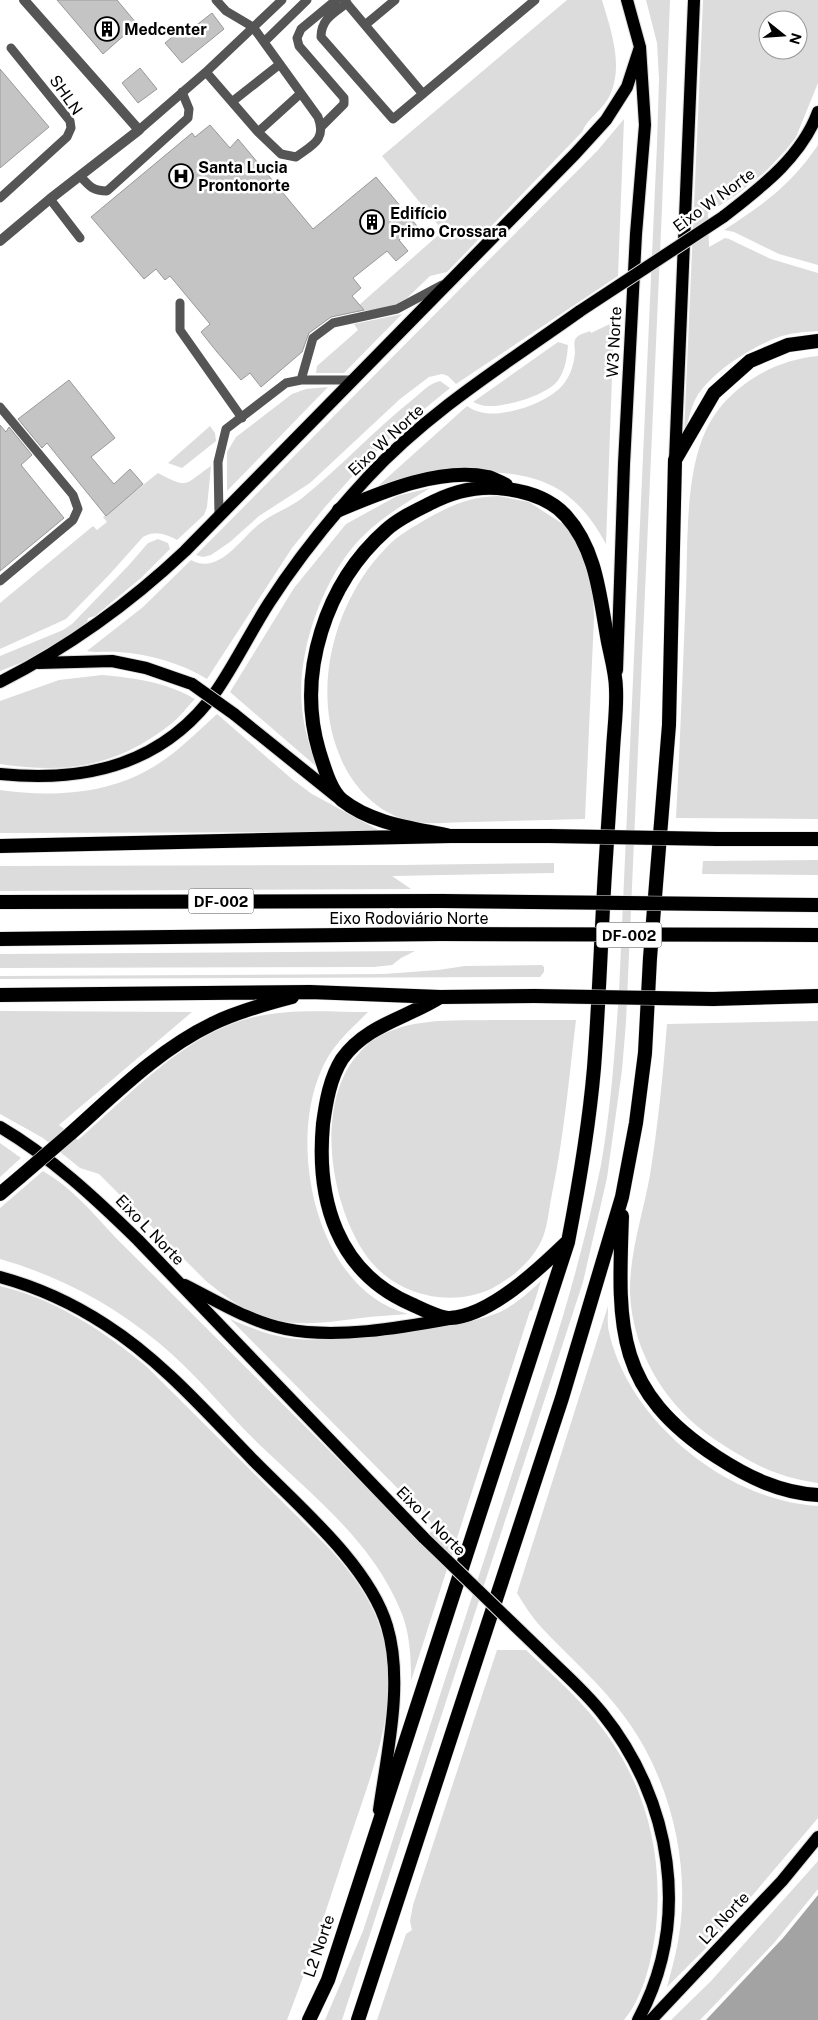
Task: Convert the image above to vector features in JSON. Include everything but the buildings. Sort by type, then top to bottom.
[{"type":"highway","points":[[358,2020],[562,1398],[622,1198],[636,1123],[645,1053],[650,958],[669,725],[676,460],[714,393],[750,361],[788,345],[818,341]]},
{"type":"highway","points":[[339,510],[387,490],[409,483],[436,478],[489,477],[518,490]]},
{"type":"highway","points":[[450,836],[395,824],[363,814],[338,797],[324,766],[316,740],[312,716],[311,685],[316,648],[326,617],[339,590],[359,559],[387,529],[408,514],[451,494],[487,487],[518,490]]},
{"type":"highway","name":"L2 Norte","points":[[309,2020],[328,1980],[568,1242],[578,1190],[594,1071],[616,687],[595,570],[582,537],[564,514],[539,498],[518,490]]},
{"type":"highway","points":[[0,846],[450,836],[818,839]]},
{"type":"highway","name":"Eixo Rodoviário Norte","points":[[0,902],[442,901],[818,905]]},
{"type":"highway","name":"Eixo Rodoviário Norte","points":[[0,939],[440,934],[818,935]]},
{"type":"highway","points":[[0,995],[310,992],[440,997],[535,996],[713,999],[818,996]]},
{"type":"highway","points":[[0,1194],[163,1054],[212,1024],[279,1000],[310,992]]},
{"type":"highway","points":[[440,997],[412,1013],[398,1017],[371,1031],[342,1060],[331,1084],[326,1104],[322,1158],[329,1209],[336,1231],[352,1259],[379,1287],[397,1298],[449,1319],[470,1313],[514,1290],[568,1242]]},
{"type":"highway","points":[[622,1198],[619,1290],[623,1329],[632,1363],[656,1405],[684,1434],[745,1475],[783,1489],[818,1495]]},
{"type":"main road","name":"W3 Norte","points":[[616,687],[624,464],[636,234],[645,126],[640,47],[627,0]]},
{"type":"main road","points":[[676,460],[694,0]]},
{"type":"main road","points":[[0,682],[37,663],[129,600],[162,572],[353,380],[606,120],[627,87],[640,47]]},
{"type":"main road","name":"Eixo W Norte","points":[[0,774],[24,776],[76,774],[114,767],[156,748],[194,718],[217,690],[270,601],[316,538],[370,475],[408,439],[462,394],[580,312],[723,217],[760,188],[787,162],[813,125],[818,112]]},
{"type":"main road","points":[[37,663],[80,660],[112,661],[146,668],[192,684],[234,714],[338,797]]},
{"type":"main road","name":"Eixo L Norte","points":[[0,1127],[17,1137],[89,1192],[138,1240],[424,1538],[601,1712],[620,1738],[639,1771],[652,1803],[665,1845],[669,1883],[669,1920],[665,1951],[650,1997],[638,2020]]},
{"type":"main road","points":[[0,1278],[29,1286],[53,1296],[106,1325],[133,1344],[178,1384],[334,1543],[364,1579],[387,1624],[394,1649],[394,1690],[391,1725],[377,1825]]},
{"type":"main road","points":[[175,1280],[250,1318],[286,1329],[342,1332],[408,1327],[449,1319]]},
{"type":"main road","name":"L2 Norte","points":[[652,2020],[782,1882],[818,1837]]},
{"type":"street","name":"SHLN","points":[[24,0],[139,130]]},
{"type":"street","points":[[0,241],[50,199],[139,130]]},
{"type":"lane","points":[[216,0],[226,11],[253,27],[322,126]]},
{"type":"lane","points":[[139,130],[206,72],[282,0]]},
{"type":"lane","points":[[264,42],[307,0]]},
{"type":"lane","points":[[206,72],[258,132],[281,154],[296,157],[317,142],[322,126],[344,104],[344,98],[299,46],[297,38],[301,30],[336,0]]},
{"type":"lane","points":[[365,25],[395,0]]},
{"type":"lane","points":[[423,94],[346,2],[326,19],[320,27],[321,37],[393,119],[423,94],[535,0]]},
{"type":"lane","name":"SHLN","points":[[0,198],[67,137],[72,128],[70,121],[12,48]]},
{"type":"lane","points":[[233,101],[280,64]]},
{"type":"lane","points":[[80,177],[91,188],[98,191],[107,190],[188,118],[189,109],[182,92]]},
{"type":"lane","points":[[258,132],[300,94]]},
{"type":"lane","points":[[50,199],[80,238]]},
{"type":"lane","points":[[301,380],[313,338],[333,323],[397,309],[451,280]]},
{"type":"lane","points":[[180,303],[180,330],[242,418]]},
{"type":"lane","points":[[219,515],[218,462],[226,429],[286,383],[301,380],[353,380]]},
{"type":"lane","points":[[0,407],[73,495],[78,509],[74,520],[0,581]]},
{"type":"shaded area","points":[[567,0],[602,0],[615,50],[616,62],[616,75],[613,87],[605,104],[587,123],[582,132],[447,272],[430,276],[407,298],[391,307],[350,313],[443,231],[382,156]]},
{"type":"shaded area","points":[[646,0],[670,0],[626,1022],[622,1070],[607,1178],[583,1282],[342,2020],[325,2020],[363,1931],[555,1342],[584,1241],[601,1165],[612,1078],[619,992],[657,144],[659,79],[657,43]]},
{"type":"shaded area","points":[[703,0],[818,0],[818,83],[796,137],[765,172],[736,195],[708,213],[709,247],[725,238],[771,259],[818,273],[818,331],[791,334],[776,338],[754,348],[732,362],[711,379],[702,389],[692,407],[684,435]]},
{"type":"shaded area","points":[[624,119],[618,276],[456,384],[448,376],[442,374],[429,377],[400,399],[310,483],[259,516],[230,542],[211,555],[203,557],[196,555],[598,150]]},
{"type":"shaded area","points":[[818,145],[818,265],[779,254],[734,232],[724,230],[776,193],[798,172]]},
{"type":"shaded area","points":[[402,314],[344,373],[316,373],[317,366],[358,330],[354,324]]},
{"type":"shaded area","points":[[614,322],[606,544],[593,523],[566,494],[532,478],[492,472],[439,472],[416,475],[378,486],[467,406],[482,413],[505,413],[529,406],[551,395],[559,389],[571,372],[575,357],[574,343],[576,338]]},
{"type":"shaded area","points":[[558,342],[568,345],[568,349],[563,371],[554,385],[537,395],[516,402],[486,406],[473,402]]},
{"type":"shaded area","points":[[818,356],[818,819],[676,818],[689,509],[694,467],[699,448],[706,430],[715,415],[725,401],[738,389],[752,379],[784,363]]},
{"type":"shaded area","points":[[440,381],[450,388],[406,424],[365,462],[292,548],[207,679],[186,668],[153,657],[130,653],[87,651],[143,607],[191,560],[202,564],[221,559],[230,553],[262,522],[301,499],[428,386]]},
{"type":"shaded area","points":[[328,387],[227,491],[227,452],[236,437],[292,394],[306,389]]},
{"type":"shaded area","points":[[210,426],[215,433],[216,441],[182,468],[168,463]]},
{"type":"shaded area","points":[[211,466],[207,507],[204,515],[177,540],[160,534],[143,537],[66,619],[0,649],[0,603],[93,526],[97,530],[107,522],[103,517],[158,473],[176,482],[186,483]]},
{"type":"shaded area","points":[[430,488],[385,518],[360,539],[334,575],[314,618],[303,664],[301,687],[304,723],[317,767],[230,692],[294,588],[346,524],[397,496]]},
{"type":"shaded area","points":[[498,496],[529,502],[563,524],[573,534],[592,579],[594,617],[585,819],[437,823],[403,819],[382,809],[364,794],[349,775],[339,754],[331,728],[328,700],[328,672],[333,644],[342,617],[354,591],[369,568],[392,542],[413,527],[447,508],[471,500]]},
{"type":"shaded area","points":[[158,539],[168,543],[170,549],[141,578],[95,616],[88,618],[87,622],[67,636],[23,662],[0,671],[0,656],[63,630],[72,624],[148,543]]},
{"type":"shaded area","points":[[102,675],[162,685],[173,688],[195,699],[174,721],[151,738],[130,750],[110,758],[90,764],[69,767],[24,767],[0,764],[0,701],[59,680]]},
{"type":"shaded area","points":[[217,714],[293,780],[312,794],[382,832],[0,833],[0,790],[37,793],[74,792],[111,785],[129,779],[165,759]]},
{"type":"shaded area","points":[[818,860],[818,875],[702,874],[703,861]]},
{"type":"shaded area","points":[[554,863],[554,873],[392,876],[411,889],[0,891],[0,866]]},
{"type":"shaded area","points":[[415,951],[392,965],[374,967],[0,968],[0,954]]},
{"type":"shaded area","points":[[542,965],[544,972],[540,977],[0,979],[0,976],[384,974],[465,966]]},
{"type":"shaded area","points":[[0,1011],[192,1012],[59,1125],[78,1140],[158,1069],[202,1038],[225,1027],[250,1018],[279,1013],[309,1011],[368,1012],[336,1046],[321,1071],[311,1103],[307,1138],[310,1175],[318,1212],[332,1247],[351,1277],[377,1300],[408,1314],[295,1323],[266,1318],[246,1309],[223,1294],[207,1282],[99,1174],[80,1168],[43,1138],[0,1114]]},
{"type":"shaded area","points":[[461,1020],[576,1020],[560,1150],[545,1232],[534,1253],[522,1267],[507,1279],[491,1289],[475,1295],[441,1297],[424,1295],[393,1281],[368,1258],[355,1237],[344,1211],[336,1184],[332,1155],[332,1126],[336,1098],[345,1073],[360,1052],[371,1041],[401,1027]]},
{"type":"shaded area","points":[[818,1021],[817,1483],[788,1477],[751,1462],[714,1439],[681,1411],[655,1376],[645,1357],[633,1316],[630,1279],[634,1249],[650,1175],[667,1024]]},
{"type":"shaded area","points":[[0,1143],[21,1158],[0,1177]]},
{"type":"shaded area","points":[[43,1171],[82,1201],[115,1237],[428,1549],[431,1522],[230,1319],[273,1335],[288,1338],[314,1340],[341,1338],[445,1325],[483,1318],[508,1308],[541,1281],[411,1681],[406,1625],[387,1583],[357,1540],[321,1502],[250,1435],[173,1355],[141,1329],[104,1304],[64,1283],[0,1259],[0,1208]]},
{"type":"shaded area","points":[[0,1286],[40,1299],[78,1318],[114,1341],[147,1367],[338,1558],[359,1585],[375,1614],[381,1630],[388,1664],[389,1686],[383,1731],[364,1798],[287,2020],[0,2020]]},
{"type":"shaded area","points":[[608,1306],[609,1332],[620,1365],[637,1396],[660,1425],[687,1451],[718,1472],[750,1489],[784,1501],[818,1506],[818,1818],[718,1936],[667,1987],[679,1937],[682,1892],[681,1864],[676,1836],[660,1780],[634,1730],[617,1707],[541,1627],[517,1593]]},
{"type":"shaded area","points":[[497,1650],[526,1650],[581,1703],[607,1735],[623,1760],[646,1812],[653,1840],[656,1869],[658,1898],[656,1928],[642,1989],[624,2020],[377,2020],[406,1934],[412,1930],[410,1921],[413,1905]]},
{"type":"shaded area","points":[[818,1861],[818,1889],[774,1943],[700,2020],[671,2020],[711,1981]]},
{"type":"shaded area","points":[[818,1895],[818,2020],[706,2020],[783,1938]]},
{"type":"place","name":"Medcenter","points":[[107,29]]},
{"type":"place","name":"Santa Lucia Prontonorte","points":[[181,176]]},
{"type":"place","name":"Edifício Primo Crossara","points":[[372,222]]}]
